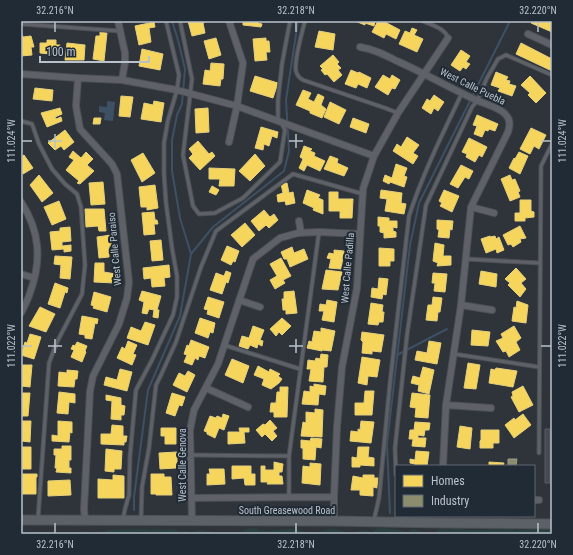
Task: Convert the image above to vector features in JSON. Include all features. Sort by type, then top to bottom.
[{"type":"main road","name":"South Greasewood Road","points":[[21,520],[374,522],[398,519],[552,524]]},
{"type":"street","points":[[118,21],[125,53],[122,80]]},
{"type":"street","points":[[229,21],[243,63],[229,142]]},
{"type":"street","points":[[528,34],[552,45]]},
{"type":"street","name":"West Calle Padilla","points":[[334,521],[337,426],[342,367],[357,288],[363,189],[374,156],[398,113],[448,38]]},
{"type":"street","name":"West Calle Puebla","points":[[360,48],[370,49],[425,74],[501,111],[506,114],[509,119],[510,127],[508,132],[471,207],[462,305],[446,405],[443,465]]},
{"type":"street","points":[[21,74],[122,80],[177,90],[236,106],[374,156]]},
{"type":"street","name":"West Calle Paraiso","points":[[78,78],[76,106],[80,129],[112,164],[117,174],[129,282],[127,298],[119,324],[92,376],[84,510],[85,520]]},
{"type":"street","points":[[509,119],[516,117]]},
{"type":"street","points":[[21,202],[26,209],[35,230],[38,252],[30,294],[21,313]]},
{"type":"street","points":[[471,207],[494,213]]},
{"type":"street","points":[[299,220],[301,233]]},
{"type":"street","name":"West Calle Genova","points":[[192,521],[190,430],[194,410],[218,364],[253,259],[280,238],[298,233],[319,232],[360,234]]},
{"type":"street","points":[[21,274],[34,278]]},
{"type":"street","points":[[239,300],[260,307]]},
{"type":"street","points":[[462,305],[492,310]]},
{"type":"street","points":[[206,388],[248,407]]},
{"type":"street","points":[[446,405],[490,408]]},
{"type":"street","name":"South Greasewood Road","points":[[192,498],[334,497]]},
{"type":"lane","points":[[123,521],[129,495],[130,456],[136,390],[173,315],[177,297],[177,276],[166,203],[164,143],[168,120],[177,90],[179,75],[166,21]]},
{"type":"lane","points":[[180,21],[192,79],[183,155],[193,206],[199,214],[215,213],[243,198],[280,162],[285,130],[281,122],[278,100],[282,64],[290,21]]},
{"type":"lane","points":[[305,21],[296,62],[298,77],[398,113]]},
{"type":"lane","points":[[423,21],[443,30],[448,35],[448,38]]},
{"type":"lane","points":[[21,24],[27,23],[120,31]]},
{"type":"lane","points":[[396,465],[395,448],[407,336],[426,205],[472,107],[498,59],[506,56],[552,75]]},
{"type":"lane","points":[[374,522],[380,498],[390,383],[409,216],[418,190],[449,119],[465,94]]},
{"type":"lane","points":[[21,121],[32,124],[39,144],[52,169],[76,194],[81,207],[85,265],[82,294],[57,342],[49,363],[38,520]]},
{"type":"lane","points":[[538,453],[541,166],[552,144]]},
{"type":"lane","points":[[141,521],[142,487],[149,448],[156,385],[176,342],[201,267],[216,231],[293,174],[363,194]]},
{"type":"lane","points":[[289,498],[289,456],[319,232]]},
{"type":"lane","points":[[466,259],[540,263]]},
{"type":"lane","points":[[224,345],[300,369]]},
{"type":"lane","points":[[454,354],[539,367]]},
{"type":"lane","points":[[191,455],[289,456]]},
{"type":"green space","points":[[505,527],[513,528],[514,531],[552,529],[552,534],[372,534],[379,528],[395,529],[407,533],[415,529],[423,533],[434,533],[442,529],[450,530],[458,528],[466,530],[502,529]]},
{"type":"green space","points":[[254,528],[259,531],[293,529],[313,533],[331,529],[349,533],[366,530],[369,531],[370,534],[239,534],[247,529]]},
{"type":"green space","points":[[173,529],[180,532],[201,530],[223,534],[108,534],[106,532],[105,534],[23,534],[30,532],[82,533],[86,531],[92,533],[100,531],[105,532],[106,530]]},
{"type":"water","points":[[107,101],[115,102],[113,121],[104,120],[105,113],[99,112],[99,106],[107,107]]},
{"type":"building: Homes","points":[[188,21],[207,21],[203,23],[205,33],[192,36]]},
{"type":"building: Homes","points":[[243,21],[258,21],[258,23],[262,24],[261,27],[243,25]]},
{"type":"building: Homes","points":[[355,21],[375,21],[374,26],[365,23],[365,25]]},
{"type":"building: Homes","points":[[378,21],[383,21],[400,30],[396,39],[386,34],[384,38],[372,32]]},
{"type":"building: Homes","points":[[532,21],[552,21],[552,32],[531,23]]},
{"type":"building: Homes","points":[[154,22],[155,27],[149,28],[151,42],[139,45],[135,26]]},
{"type":"building: Homes","points":[[412,28],[417,30],[414,35],[423,39],[417,52],[399,44],[405,31],[410,33]]},
{"type":"building: Homes","points":[[319,31],[335,34],[333,50],[315,47]]},
{"type":"building: Homes","points":[[100,32],[107,33],[104,61],[93,59],[96,36],[100,36]]},
{"type":"building: Homes","points":[[21,33],[23,37],[31,36],[34,47],[31,47],[32,55],[21,56]]},
{"type":"building: Homes","points":[[216,38],[221,55],[209,59],[204,41]]},
{"type":"building: Homes","points":[[266,38],[266,41],[269,41],[270,52],[266,52],[267,60],[255,61],[253,39]]},
{"type":"building: Homes","points":[[47,40],[56,40],[56,45],[60,45],[60,55],[40,53],[40,43],[47,43]]},
{"type":"building: Homes","points":[[67,43],[85,45],[84,60],[65,60]]},
{"type":"building: Homes","points":[[521,43],[552,59],[552,71],[516,54]]},
{"type":"building: Homes","points":[[142,49],[163,54],[160,70],[139,66]]},
{"type":"building: Homes","points":[[461,50],[470,56],[466,62],[470,64],[466,69],[463,67],[460,71],[451,65]]},
{"type":"building: Homes","points":[[333,55],[339,62],[337,64],[341,68],[338,70],[342,75],[334,82],[327,74],[325,75],[320,66]]},
{"type":"building: Homes","points":[[211,63],[224,64],[223,79],[221,79],[220,86],[203,84],[205,70],[210,71]]},
{"type":"building: Homes","points":[[351,70],[371,78],[367,88],[358,84],[356,88],[345,84]]},
{"type":"building: Homes","points":[[496,72],[508,77],[506,80],[510,81],[509,84],[516,86],[512,96],[498,91],[500,88],[491,85]]},
{"type":"building: Homes","points":[[383,75],[390,79],[392,75],[400,80],[395,89],[392,88],[388,95],[375,87]]},
{"type":"building: Homes","points":[[255,76],[278,83],[273,98],[250,91]]},
{"type":"building: Homes","points":[[530,76],[546,93],[536,103],[528,95],[530,93],[521,85]]},
{"type":"building: Homes","points":[[35,88],[53,90],[52,101],[33,99]]},
{"type":"building: Homes","points":[[303,90],[311,93],[308,99],[314,102],[318,94],[324,97],[321,105],[326,109],[322,118],[296,105]]},
{"type":"building: Homes","points":[[434,95],[444,102],[438,111],[434,108],[431,114],[422,108],[427,99],[430,101]]},
{"type":"building: Homes","points":[[121,96],[133,97],[130,117],[119,116]]},
{"type":"building: Homes","points":[[154,101],[164,103],[161,122],[141,119],[144,103],[153,105]]},
{"type":"building: Homes","points":[[330,102],[346,110],[339,124],[324,117]]},
{"type":"building: Homes","points":[[60,108],[62,114],[55,117],[56,119],[61,117],[62,121],[47,127],[41,113]]},
{"type":"building: Homes","points":[[208,108],[209,132],[196,133],[195,109]]},
{"type":"building: Homes","points":[[477,115],[498,124],[495,131],[489,129],[488,131],[485,130],[482,137],[474,134],[477,126],[473,125]]},
{"type":"building: Homes","points":[[94,118],[101,118],[100,124],[93,124]]},
{"type":"building: Homes","points":[[353,118],[369,124],[366,133],[350,127]]},
{"type":"building: Homes","points":[[261,127],[278,132],[277,138],[272,136],[269,146],[264,144],[263,150],[255,148]]},
{"type":"building: Homes","points":[[531,128],[546,135],[539,149],[534,146],[530,154],[520,149]]},
{"type":"building: Homes","points":[[65,130],[74,142],[64,150],[61,146],[55,150],[48,143]]},
{"type":"building: Homes","points":[[407,137],[419,145],[413,153],[418,156],[413,164],[393,151],[397,144],[401,147]]},
{"type":"building: Homes","points":[[469,138],[487,147],[482,157],[479,155],[475,162],[466,157],[467,154],[462,152]]},
{"type":"building: Homes","points":[[198,141],[209,154],[212,152],[215,156],[200,170],[189,158],[193,154],[189,149]]},
{"type":"building: Homes","points":[[304,146],[312,149],[310,151],[315,153],[314,156],[325,161],[320,171],[307,165],[304,171],[299,168],[303,159],[300,157]]},
{"type":"building: Homes","points":[[73,151],[81,158],[86,152],[93,159],[87,165],[94,171],[80,184],[77,183],[79,181],[66,170],[74,160],[69,157]]},
{"type":"building: Homes","points":[[519,152],[528,156],[520,174],[509,168]]},
{"type":"building: Homes","points":[[143,153],[155,173],[142,182],[131,160]]},
{"type":"building: Homes","points":[[255,154],[265,166],[250,181],[239,171]]},
{"type":"building: Homes","points":[[24,155],[33,168],[23,174],[21,171],[21,157]]},
{"type":"building: Homes","points":[[330,156],[338,159],[337,163],[348,168],[344,176],[324,169]]},
{"type":"building: Homes","points":[[396,164],[407,168],[404,176],[407,177],[404,187],[390,182],[389,184],[383,181],[385,175],[392,178]]},
{"type":"building: Homes","points":[[461,165],[473,171],[469,179],[465,177],[458,188],[450,184]]},
{"type":"building: Homes","points":[[209,168],[235,169],[234,186],[219,186],[220,179],[209,179]]},
{"type":"building: Homes","points":[[39,175],[53,193],[42,202],[30,185]]},
{"type":"building: Homes","points":[[510,175],[512,180],[515,179],[520,191],[518,192],[520,197],[510,201],[501,179]]},
{"type":"building: Homes","points":[[103,182],[105,204],[91,205],[89,183]]},
{"type":"building: Homes","points":[[287,183],[289,193],[293,192],[295,203],[286,205],[285,201],[278,202],[277,195],[283,193],[281,184]]},
{"type":"building: Homes","points":[[155,185],[158,208],[147,210],[147,207],[141,207],[139,187]]},
{"type":"building: Homes","points":[[212,186],[219,190],[216,195],[209,192]]},
{"type":"building: Homes","points":[[307,190],[320,195],[318,198],[323,200],[323,214],[313,210],[314,208],[303,203]]},
{"type":"building: Homes","points":[[381,190],[402,193],[401,203],[406,204],[404,214],[385,211],[387,199],[380,198]]},
{"type":"building: Homes","points":[[444,190],[459,196],[452,212],[440,206],[442,203],[439,201]]},
{"type":"building: Homes","points":[[329,192],[338,192],[338,199],[353,199],[352,218],[340,218],[340,211],[329,211]]},
{"type":"building: Homes","points":[[520,200],[531,200],[531,211],[534,212],[534,217],[525,218],[525,221],[515,221],[515,213],[520,213]]},
{"type":"building: Homes","points":[[59,201],[66,219],[52,225],[44,207]]},
{"type":"building: Homes","points":[[85,209],[104,209],[106,231],[99,231],[98,226],[86,227]]},
{"type":"building: Homes","points":[[264,210],[270,217],[274,214],[278,220],[269,228],[266,225],[259,231],[251,221]]},
{"type":"building: Homes","points":[[154,212],[155,220],[157,220],[158,224],[154,224],[155,234],[144,235],[142,213]]},
{"type":"building: Homes","points":[[378,217],[389,218],[389,221],[397,221],[397,228],[393,227],[393,231],[396,232],[396,237],[384,238],[384,233],[380,232],[380,226],[378,226]]},
{"type":"building: Homes","points":[[437,220],[453,221],[449,238],[438,237],[439,230],[437,229]]},
{"type":"building: Homes","points":[[245,223],[255,235],[242,247],[231,235]]},
{"type":"building: Homes","points":[[520,226],[526,238],[520,239],[521,242],[513,247],[511,244],[508,245],[503,235]]},
{"type":"building: Homes","points":[[70,227],[71,241],[62,242],[62,246],[71,245],[71,251],[64,252],[64,249],[52,250],[50,232],[60,231],[60,228]]},
{"type":"building: Homes","points":[[111,235],[113,246],[109,246],[109,257],[99,258],[97,237]]},
{"type":"building: Homes","points":[[495,236],[496,239],[499,237],[504,250],[497,253],[496,249],[486,253],[481,239]]},
{"type":"building: Homes","points":[[161,240],[163,260],[152,261],[150,241]]},
{"type":"building: Homes","points":[[435,243],[444,245],[443,256],[451,256],[451,265],[437,266],[438,263],[433,261]]},
{"type":"building: Homes","points":[[227,246],[239,251],[235,262],[233,261],[231,265],[221,260]]},
{"type":"building: Homes","points":[[292,247],[294,253],[304,249],[308,259],[290,267],[287,259],[284,259],[281,252]]},
{"type":"building: Homes","points":[[379,248],[394,249],[394,261],[390,261],[390,266],[379,266]]},
{"type":"building: Homes","points":[[334,250],[344,251],[341,269],[329,268],[331,259],[327,258],[329,253],[334,254]]},
{"type":"building: Homes","points":[[55,256],[72,257],[70,279],[60,278],[61,265],[54,264]]},
{"type":"building: Homes","points":[[281,258],[291,276],[283,280],[285,283],[275,289],[270,280],[277,276],[270,264]]},
{"type":"building: Homes","points":[[95,263],[104,263],[104,272],[115,274],[114,283],[94,282]]},
{"type":"building: Homes","points":[[169,265],[170,277],[164,278],[165,286],[152,287],[151,278],[144,279],[143,268]]},
{"type":"building: Homes","points":[[516,268],[526,279],[521,283],[526,289],[520,297],[508,285],[510,283],[505,279]]},
{"type":"building: Homes","points":[[326,270],[342,272],[338,290],[322,289]]},
{"type":"building: Homes","points":[[226,271],[231,273],[222,294],[210,290],[216,273],[224,276]]},
{"type":"building: Homes","points":[[481,271],[497,274],[496,287],[479,284]]},
{"type":"building: Homes","points":[[433,273],[447,274],[445,292],[434,291],[435,283],[432,283]]},
{"type":"building: Homes","points":[[379,278],[388,279],[386,295],[383,294],[382,299],[371,297],[372,288],[378,289]]},
{"type":"building: Homes","points":[[55,283],[68,288],[67,293],[65,292],[60,308],[48,304]]},
{"type":"building: Homes","points":[[142,291],[161,296],[157,310],[159,310],[158,318],[153,317],[154,310],[149,309],[147,314],[142,313],[144,302],[139,300]]},
{"type":"building: Homes","points":[[294,291],[297,313],[286,314],[286,310],[283,310],[282,299],[284,299],[284,292]]},
{"type":"building: Homes","points":[[94,292],[111,297],[107,312],[93,308],[94,306],[91,305]]},
{"type":"building: Homes","points":[[208,297],[224,302],[219,318],[207,314],[208,310],[204,309]]},
{"type":"building: Homes","points":[[433,297],[442,298],[437,321],[426,320],[428,305],[432,305]]},
{"type":"building: Homes","points":[[327,300],[337,302],[334,322],[322,320],[324,311],[319,311],[320,304],[326,305]]},
{"type":"building: Homes","points":[[517,301],[528,305],[526,323],[512,321],[514,307],[516,308]]},
{"type":"building: Homes","points":[[371,303],[383,305],[383,322],[379,322],[378,325],[368,324]]},
{"type":"building: Homes","points":[[40,307],[55,314],[46,332],[29,326]]},
{"type":"building: Homes","points":[[82,316],[98,319],[97,324],[95,323],[92,339],[85,338],[85,335],[79,334]]},
{"type":"building: Homes","points":[[200,318],[215,323],[213,333],[210,332],[208,338],[195,333]]},
{"type":"building: Homes","points":[[282,318],[291,326],[282,335],[279,332],[276,336],[270,329]]},
{"type":"building: Homes","points":[[145,322],[155,325],[148,345],[127,338],[131,327],[141,331]]},
{"type":"building: Homes","points":[[253,326],[264,330],[260,340],[263,341],[262,346],[258,344],[257,348],[250,345],[248,349],[239,346],[242,336],[249,338]]},
{"type":"building: Homes","points":[[514,326],[521,338],[516,342],[520,350],[509,357],[506,351],[503,352],[496,341],[503,338],[501,334]]},
{"type":"building: Homes","points":[[321,328],[335,331],[331,351],[307,348],[309,341],[312,342],[314,331],[321,332]]},
{"type":"building: Homes","points":[[472,330],[490,332],[488,346],[471,345]]},
{"type":"building: Homes","points":[[362,332],[384,335],[381,352],[372,351],[372,354],[362,353]]},
{"type":"building: Homes","points":[[30,334],[41,337],[34,359],[21,355],[25,342],[27,343]]},
{"type":"building: Homes","points":[[191,340],[209,347],[205,358],[199,356],[198,360],[195,358],[192,365],[184,362],[187,355],[184,354],[187,345],[189,346]]},
{"type":"building: Homes","points":[[128,341],[137,345],[133,354],[136,355],[132,365],[117,358],[122,347],[125,349]]},
{"type":"building: Homes","points":[[429,341],[441,343],[437,364],[415,360],[417,351],[427,353]]},
{"type":"building: Homes","points":[[77,342],[87,346],[82,362],[71,357],[74,350],[71,349]]},
{"type":"building: Homes","points":[[321,354],[328,355],[327,367],[324,367],[323,382],[309,381],[311,369],[307,369],[308,360],[315,361],[316,358],[320,359]]},
{"type":"building: Homes","points":[[362,357],[380,360],[377,377],[368,376],[367,385],[358,383]]},
{"type":"building: Homes","points":[[232,359],[249,366],[243,383],[225,375]]},
{"type":"building: Homes","points":[[468,363],[480,365],[476,389],[464,388]]},
{"type":"building: Homes","points":[[21,365],[32,365],[30,387],[21,386]]},
{"type":"building: Homes","points":[[258,366],[269,372],[270,369],[280,374],[278,376],[282,379],[271,389],[262,385],[264,379],[254,375]]},
{"type":"building: Homes","points":[[423,367],[434,370],[429,394],[418,391],[419,385],[411,383],[413,376],[420,378]]},
{"type":"building: Homes","points":[[496,368],[517,371],[513,387],[489,383],[491,369],[495,370]]},
{"type":"building: Homes","points":[[120,369],[132,372],[127,391],[104,385],[106,377],[117,380]]},
{"type":"building: Homes","points":[[67,370],[78,371],[74,387],[58,386],[59,372],[67,373]]},
{"type":"building: Homes","points":[[188,371],[195,375],[187,392],[173,385],[179,373],[185,376]]},
{"type":"building: Homes","points":[[314,384],[326,386],[325,395],[319,394],[318,405],[302,404],[304,391],[310,392],[310,386],[314,387]]},
{"type":"building: Homes","points":[[523,386],[533,405],[519,412],[511,397],[513,396],[512,392]]},
{"type":"building: Homes","points":[[280,387],[288,387],[287,417],[274,417],[274,412],[270,412],[271,403],[276,403],[277,392],[280,392]]},
{"type":"building: Homes","points":[[365,391],[374,391],[372,415],[355,415],[355,403],[364,403]]},
{"type":"building: Homes","points":[[59,392],[75,394],[75,403],[69,402],[68,414],[57,413]]},
{"type":"building: Homes","points":[[21,393],[30,393],[28,416],[21,416]]},
{"type":"building: Homes","points":[[172,393],[185,397],[182,406],[179,405],[175,416],[166,413]]},
{"type":"building: Homes","points":[[412,393],[430,395],[428,418],[415,417],[416,408],[410,407]]},
{"type":"building: Homes","points":[[106,395],[121,398],[121,405],[125,406],[124,415],[121,415],[121,420],[111,419],[112,401],[106,400]]},
{"type":"building: Homes","points":[[315,409],[323,410],[322,437],[301,436],[303,422],[306,423],[306,412],[315,413]]},
{"type":"building: Homes","points":[[223,414],[229,416],[224,430],[219,428],[215,438],[207,434],[207,432],[204,431],[210,416],[222,418]]},
{"type":"building: Homes","points":[[523,414],[531,425],[514,438],[505,425],[514,418],[515,420]]},
{"type":"building: Homes","points":[[270,420],[277,428],[273,431],[277,436],[272,441],[265,434],[262,437],[256,430]]},
{"type":"building: Homes","points":[[21,421],[31,421],[30,442],[21,441]]},
{"type":"building: Homes","points":[[58,421],[72,422],[72,433],[70,432],[69,442],[52,441],[52,435],[58,436]]},
{"type":"building: Homes","points":[[361,421],[374,422],[371,443],[350,441],[351,431],[358,432],[358,429],[360,430]]},
{"type":"building: Homes","points":[[415,422],[430,423],[429,430],[425,430],[424,436],[418,435],[418,438],[426,438],[425,447],[412,446],[413,439],[409,439],[410,430],[414,430]]},
{"type":"building: Homes","points":[[112,425],[123,426],[123,436],[127,436],[124,445],[101,444],[101,434],[111,434]]},
{"type":"building: Homes","points":[[460,426],[472,428],[470,449],[457,447]]},
{"type":"building: Homes","points":[[161,428],[176,428],[176,444],[165,444],[165,436],[161,436]]},
{"type":"building: Homes","points":[[239,428],[249,428],[249,432],[244,432],[245,443],[228,444],[228,432],[240,432]]},
{"type":"building: Homes","points":[[481,430],[499,430],[499,443],[493,443],[493,448],[480,448]]},
{"type":"building: Homes","points":[[311,438],[322,439],[321,448],[316,447],[315,460],[303,459],[301,440],[310,441]]},
{"type":"building: Homes","points":[[62,446],[71,446],[71,460],[69,460],[69,468],[71,468],[71,473],[56,472],[56,455],[54,455],[54,449],[62,449]]},
{"type":"building: Homes","points":[[21,447],[31,447],[31,469],[21,469]]},
{"type":"building: Homes","points":[[358,447],[369,447],[368,457],[374,458],[374,466],[360,465],[360,467],[352,467],[352,457],[357,458]]},
{"type":"building: Homes","points":[[106,449],[122,451],[121,469],[114,469],[114,472],[105,471]]},
{"type":"building: Homes","points":[[416,451],[429,452],[427,465],[415,465],[410,463],[410,459],[415,460]]},
{"type":"building: Homes","points":[[177,452],[176,468],[160,469],[159,453]]},
{"type":"building: Homes","points":[[274,462],[283,464],[282,472],[279,472],[279,476],[282,476],[283,484],[267,484],[268,482],[261,482],[261,466],[265,466],[265,470],[274,470]]},
{"type":"building: Homes","points":[[489,462],[504,463],[503,465],[489,465]]},
{"type":"building: Homes","points":[[310,463],[321,464],[320,485],[302,483],[303,466],[310,467]]},
{"type":"building: Homes","points":[[232,466],[251,466],[251,474],[255,474],[255,485],[245,485],[244,478],[232,479]]},
{"type":"building: Homes","points":[[209,469],[224,469],[225,484],[207,485],[207,474],[210,474]]},
{"type":"building: Homes","points":[[21,474],[37,474],[36,494],[21,494]]},
{"type":"building: Homes","points":[[151,474],[164,474],[164,477],[171,477],[172,495],[151,494]]},
{"type":"building: Homes","points":[[113,475],[124,476],[124,498],[98,498],[98,479],[113,480]]},
{"type":"building: Homes","points":[[363,475],[374,475],[374,478],[378,478],[377,488],[373,487],[373,496],[360,495],[360,490],[351,490],[353,476],[363,478]]},
{"type":"building: Homes","points":[[70,480],[71,495],[48,496],[48,481]]},
{"type":"building: Industry","points":[[508,459],[517,459],[516,465],[508,465]]},
{"type":"building: Other","points":[[545,429],[550,429],[550,483],[545,483]]},
{"type":"waterway","points":[[134,510],[134,497],[148,390],[180,316],[191,254],[180,218],[172,171],[172,140],[177,115],[182,104],[185,69],[172,21]]},
{"type":"waterway","points":[[191,254],[213,227],[284,171],[289,151],[286,100],[298,21]]},
{"type":"waterway","points":[[390,513],[387,444],[410,245],[419,203],[510,21]]},
{"type":"waterway","points":[[397,355],[447,329]]}]
